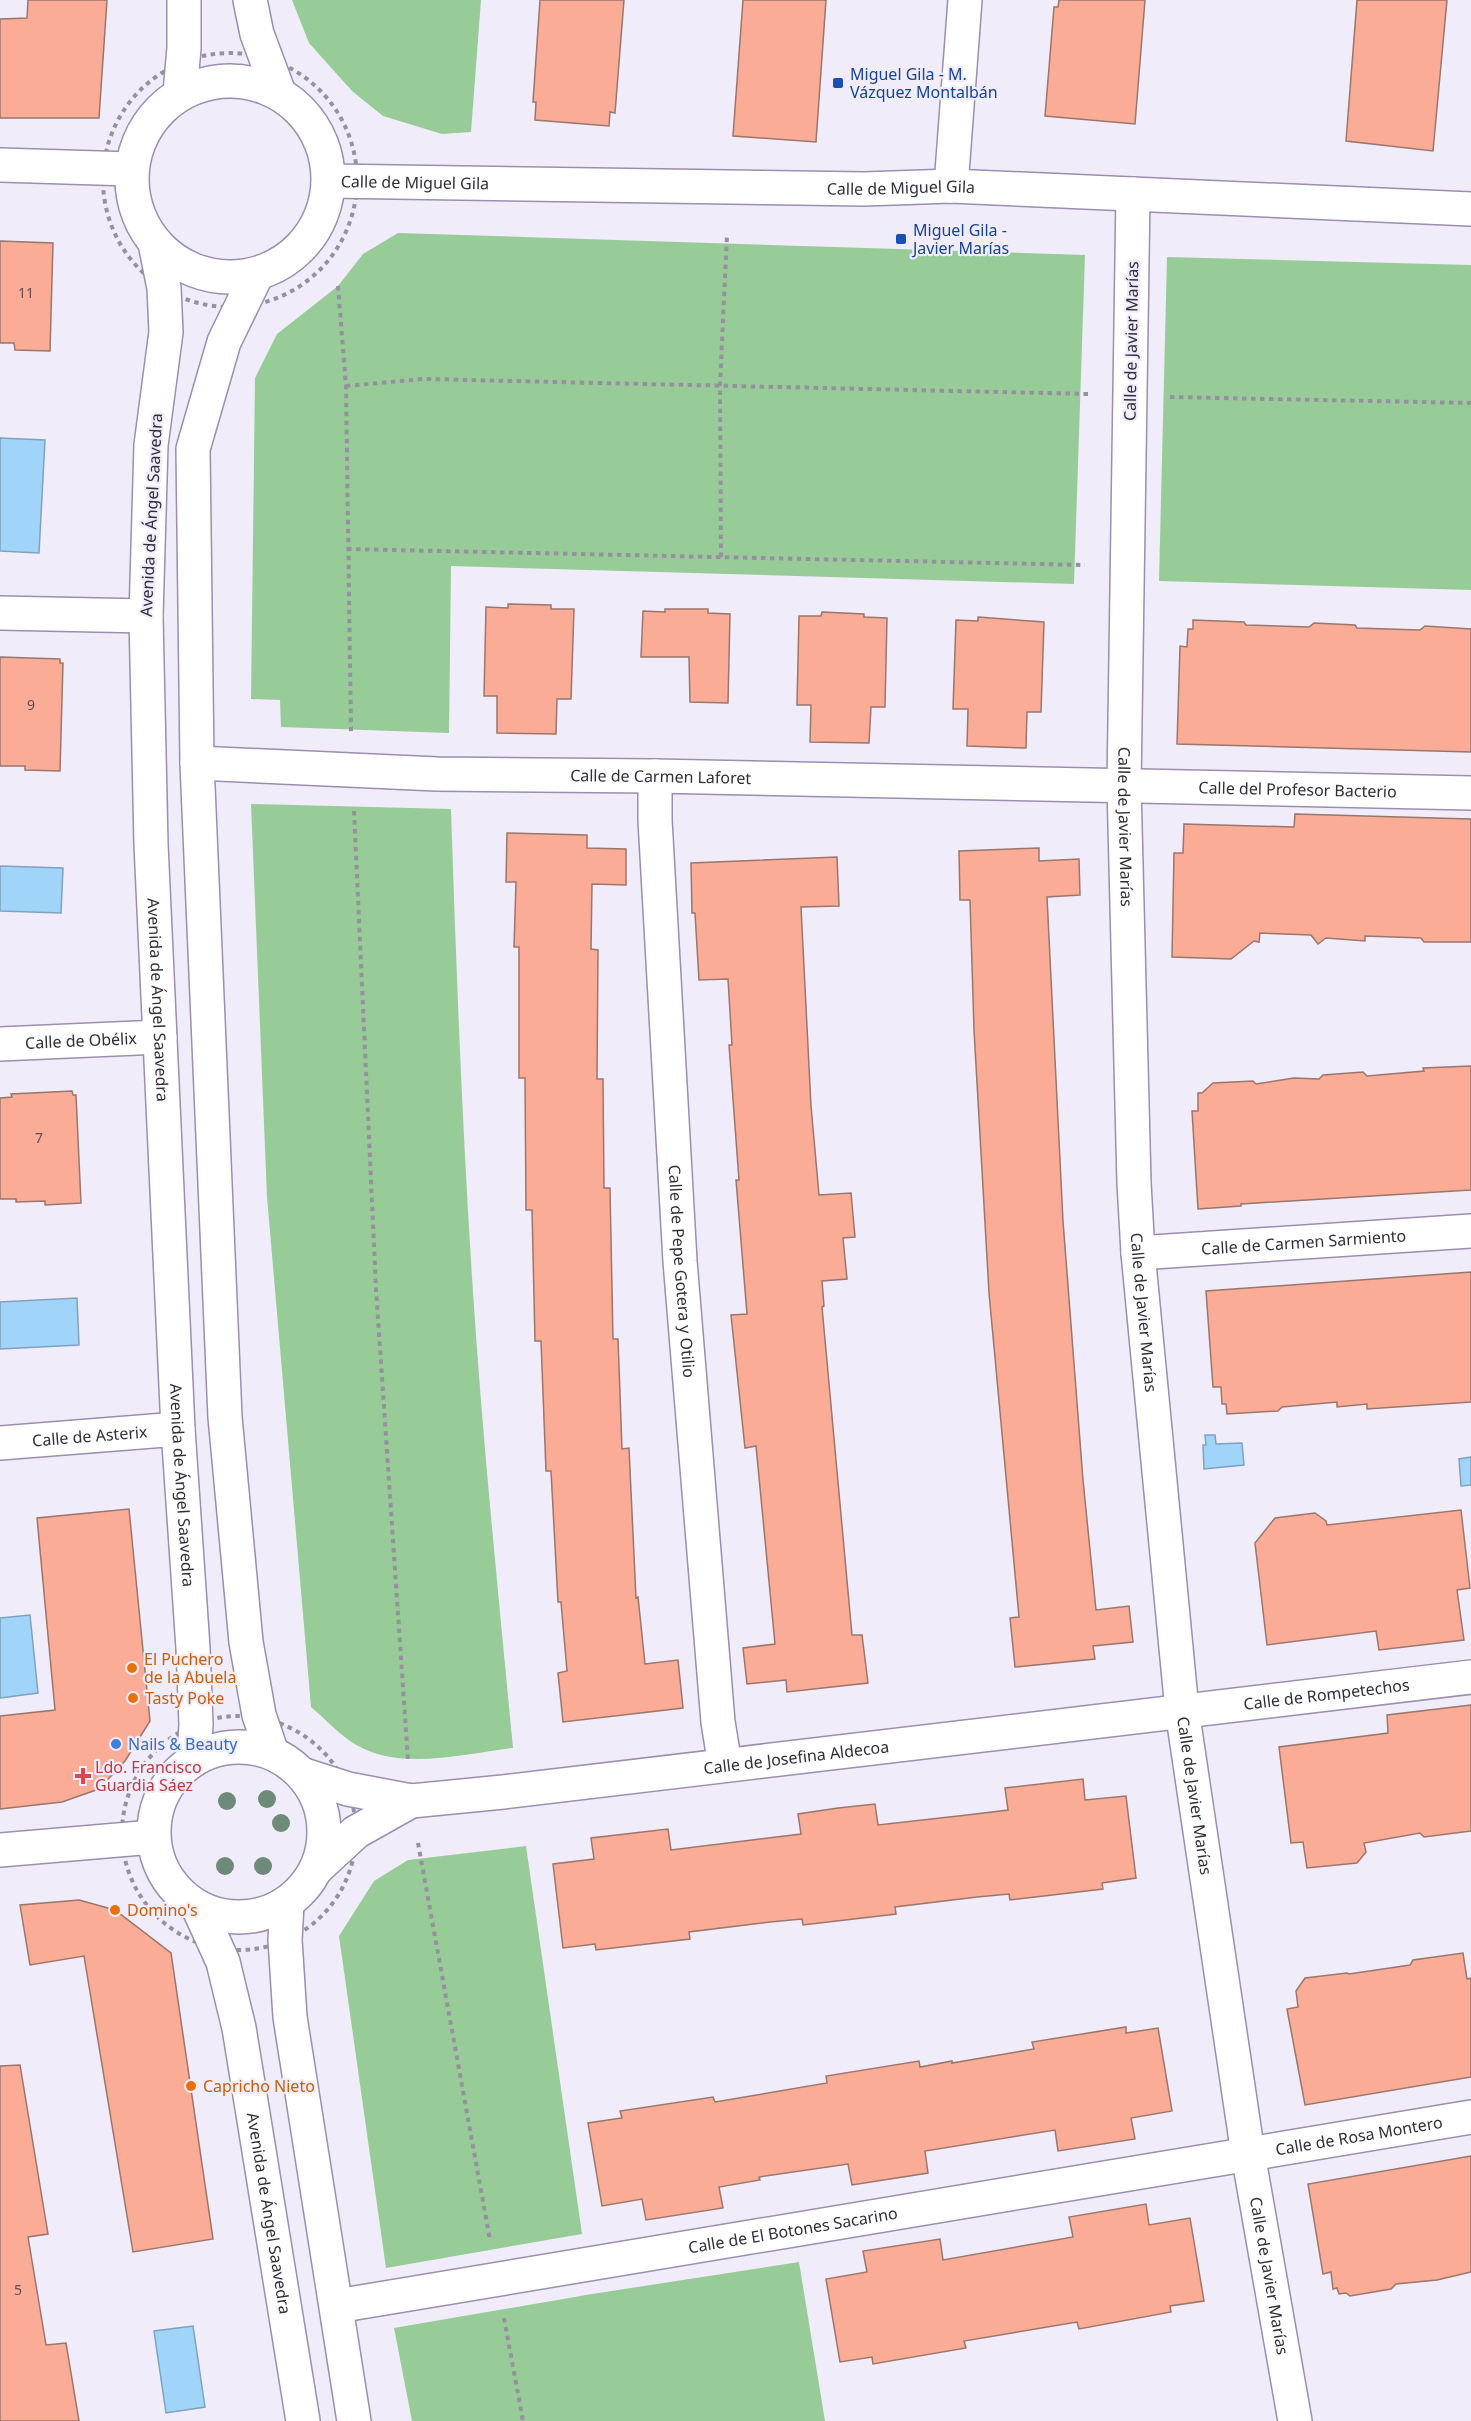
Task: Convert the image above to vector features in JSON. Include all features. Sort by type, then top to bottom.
[{"type":"street","points":[[117,168],[181,77],[183,0]]},
{"type":"street","points":[[250,0],[257,34],[279,93]]},
{"type":"street","points":[[951,186],[965,0]]},
{"type":"street","points":[[117,168],[132,195],[140,221],[155,243],[184,266],[220,277],[257,274],[285,261],[308,240],[343,181],[306,116],[279,93],[247,81],[212,81],[181,77]]},
{"type":"street","points":[[0,165],[117,168]]},
{"type":"street","name":"Calle de Miguel Gila","points":[[343,181],[864,189],[951,186],[1471,209]]},
{"type":"street","name":"Calle de Javier Marías","points":[[1132,194],[1124,786],[1134,1183],[1138,1253],[1182,1710],[1248,2154],[1295,2421]]},
{"type":"street","name":"Avenida de Ángel Saavedra","points":[[155,243],[164,288],[166,332],[151,445],[146,616],[151,844],[178,1429],[194,1648],[196,1724],[194,1759]]},
{"type":"street","points":[[257,274],[224,342],[193,449],[196,763],[225,1417],[246,1642],[259,1717],[272,1753]]},
{"type":"street","points":[[0,613],[146,616]]},
{"type":"street","name":"Calle de Carmen Laforet","points":[[196,763],[437,774],[655,776],[1124,786]]},
{"type":"street","name":"Calle de Pepe Gotera y Otilio","points":[[655,776],[656,844],[680,1261],[718,1722],[724,1765]]},
{"type":"street","name":"Calle del Profesor Bacterio","points":[[1124,786],[1471,793]]},
{"type":"street","name":"Calle de Obélix","points":[[0,1044],[160,1037]]},
{"type":"street","name":"Calle de Carmen Sarmiento","points":[[1138,1253],[1471,1231]]},
{"type":"street","name":"Calle de Asterix","points":[[0,1443],[178,1429]]},
{"type":"street","name":"Calle de Rompetechos","points":[[1182,1710],[1471,1677]]},
{"type":"street","name":"Calle de Josefina Aldecoa","points":[[304,1775],[348,1789],[411,1800],[503,1792],[1182,1710]]},
{"type":"street","points":[[246,1746],[272,1753],[304,1775],[320,1803],[325,1835],[318,1867],[305,1888],[287,1904],[266,1914],[243,1918],[219,1915],[198,1907],[175,1889],[160,1864],[138,1838],[172,1779],[194,1759],[219,1748],[246,1746]]},
{"type":"street","name":"Calle de Josefina Aldecoa","points":[[318,1867],[356,1832],[411,1800]]},
{"type":"street","points":[[0,1850],[138,1838]]},
{"type":"street","points":[[287,1904],[285,1940],[290,2017],[354,2421]]},
{"type":"street","name":"Avenida de Ángel Saavedra","points":[[198,1907],[223,1962],[239,2028],[303,2421]]},
{"type":"street","name":"Calle de Rosa Montero","points":[[1248,2154],[1471,2117]]},
{"type":"street","name":"Calle de El Botones Sacarino","points":[[337,2306],[1248,2154]]},
{"type":"path","points":[[209,53],[244,53],[268,59],[278,61],[304,76],[332,102],[350,138],[343,181],[354,212],[340,244],[319,272],[290,293],[262,303],[240,307],[194,302],[164,288],[135,265],[112,230],[103,187],[117,168],[108,139],[123,108],[146,83],[173,65],[181,77],[209,53]]},
{"type":"path","points":[[721,557],[720,385],[727,235]]},
{"type":"path","points":[[338,286],[346,386],[351,734]]},
{"type":"path","points":[[346,386],[423,379],[1089,394]]},
{"type":"path","points":[[1163,396],[1471,403]]},
{"type":"path","points":[[347,549],[1085,565]]},
{"type":"path","points":[[353,799],[376,1289],[411,1800],[523,2421]]},
{"type":"path","points":[[226,1716],[259,1717],[291,1727],[320,1747],[346,1782],[354,1808],[356,1832],[352,1867],[327,1912],[302,1933],[272,1946],[241,1950],[217,1948],[179,1934],[154,1913],[144,1901],[131,1878],[123,1852],[138,1838],[121,1826],[126,1800],[137,1774],[154,1751],[187,1727],[196,1724],[226,1716]]},
{"type":"green space","points":[[292,0],[481,0],[471,132],[442,134],[383,116],[352,91],[309,43]]},
{"type":"green space","points":[[398,233],[1085,255],[1074,584],[451,566],[449,733],[281,727],[280,700],[251,699],[255,378],[277,334],[338,286],[363,254]]},
{"type":"green space","points":[[1167,257],[1471,265],[1471,590],[1159,581]]},
{"type":"green space","points":[[251,804],[451,809],[472,1277],[485,1454],[513,1748],[430,1759],[388,1756],[368,1751],[350,1741],[311,1707],[267,1197]]},
{"type":"green space","points":[[526,1846],[582,2234],[386,2268],[339,1936],[374,1881],[408,1860]]},
{"type":"green space","points":[[799,2262],[825,2421],[412,2421],[394,2328]]},
{"type":"water","points":[[0,438],[45,440],[39,553],[0,551]]},
{"type":"water","points":[[0,866],[63,868],[61,913],[0,911]]},
{"type":"water","points":[[77,1298],[79,1345],[0,1349],[0,1302]]},
{"type":"water","points":[[1205,1435],[1215,1435],[1216,1444],[1242,1443],[1244,1465],[1204,1469]]},
{"type":"water","points":[[1471,1457],[1471,1485],[1461,1486],[1459,1459]]},
{"type":"water","points":[[30,1615],[38,1693],[0,1698],[0,1618]]},
{"type":"water","points":[[193,2326],[205,2407],[166,2413],[154,2331]]},
{"type":"building","points":[[28,0],[107,0],[99,118],[0,118],[0,19],[27,18]]},
{"type":"building","points":[[540,0],[624,0],[615,113],[610,112],[609,126],[535,120],[536,102],[533,102]]},
{"type":"building","points":[[743,0],[826,0],[816,142],[733,136]]},
{"type":"building","points":[[1059,0],[1145,0],[1135,124],[1045,116],[1054,7],[1058,7]]},
{"type":"building","points":[[1357,0],[1447,0],[1433,151],[1346,141]]},
{"type":"building","points":[[0,241],[53,243],[50,351],[15,350],[14,343],[0,343]]},
{"type":"building","points":[[508,604],[551,605],[551,609],[574,609],[571,699],[557,699],[556,734],[497,733],[497,696],[484,696],[486,607],[508,608]]},
{"type":"building","points":[[665,609],[708,609],[708,613],[730,614],[728,703],[690,702],[689,657],[641,657],[643,611],[665,612]]},
{"type":"building","points":[[822,612],[864,614],[864,617],[887,618],[885,707],[871,707],[869,743],[810,742],[811,705],[797,705],[799,616],[821,616]]},
{"type":"building","points":[[978,617],[1044,622],[1041,712],[1027,712],[1026,748],[967,746],[968,709],[953,709],[956,620],[978,621]]},
{"type":"building","points":[[1193,620],[1244,622],[1246,625],[1309,627],[1314,623],[1355,625],[1357,628],[1420,630],[1425,626],[1471,629],[1471,752],[1177,744],[1180,646],[1187,647],[1188,629],[1193,629]]},
{"type":"building","points":[[0,657],[60,659],[60,663],[63,663],[60,771],[25,770],[25,766],[0,766]]},
{"type":"building","points":[[1295,814],[1471,819],[1471,942],[1424,942],[1421,938],[1365,936],[1365,941],[1326,938],[1318,944],[1311,935],[1260,933],[1259,942],[1254,941],[1231,959],[1172,957],[1174,853],[1183,853],[1184,824],[1294,827]]},
{"type":"building","points":[[507,833],[587,835],[587,848],[626,849],[626,885],[592,884],[591,949],[598,950],[597,1079],[603,1079],[604,1188],[610,1188],[613,1339],[618,1339],[622,1449],[629,1448],[636,1598],[638,1597],[645,1664],[678,1660],[683,1708],[563,1722],[558,1673],[567,1671],[561,1602],[558,1602],[551,1471],[546,1471],[541,1341],[535,1341],[532,1210],[526,1210],[525,1078],[519,1078],[519,947],[514,947],[516,882],[506,882]]},
{"type":"building","points":[[1039,848],[1039,861],[1079,859],[1080,895],[1047,897],[1063,1221],[1083,1480],[1096,1610],[1129,1606],[1133,1642],[1093,1646],[1095,1659],[1015,1667],[1010,1618],[1019,1617],[989,1293],[974,1030],[970,900],[960,900],[959,851]]},
{"type":"building","points":[[837,857],[839,906],[801,907],[811,1106],[819,1195],[851,1193],[855,1237],[843,1238],[847,1279],[822,1281],[824,1306],[822,1307],[852,1635],[862,1635],[868,1683],[787,1692],[786,1680],[747,1684],[743,1648],[775,1644],[756,1446],[745,1448],[731,1315],[747,1314],[736,1180],[739,1180],[729,1045],[732,1045],[728,979],[699,980],[695,913],[692,913],[691,863]]},
{"type":"building","points":[[1471,1066],[1471,1190],[1241,1204],[1241,1206],[1198,1209],[1192,1111],[1198,1111],[1198,1093],[1202,1093],[1213,1083],[1253,1081],[1256,1084],[1294,1078],[1319,1079],[1323,1075],[1363,1072],[1367,1076],[1424,1071],[1423,1068]]},
{"type":"building","points":[[72,1091],[73,1095],[76,1095],[81,1203],[45,1205],[45,1201],[16,1202],[16,1199],[0,1199],[0,1098],[12,1097],[11,1094]]},
{"type":"building","points":[[1471,1272],[1471,1402],[1367,1409],[1367,1404],[1337,1407],[1337,1402],[1282,1407],[1278,1411],[1227,1414],[1226,1404],[1222,1404],[1221,1387],[1213,1387],[1206,1291]]},
{"type":"building","points":[[129,1509],[150,1721],[125,1761],[99,1789],[62,1802],[0,1809],[0,1716],[55,1710],[37,1518]]},
{"type":"building","points":[[1461,1510],[1470,1588],[1457,1590],[1464,1640],[1379,1650],[1376,1631],[1267,1645],[1255,1543],[1275,1518],[1315,1513],[1326,1521],[1327,1525]]},
{"type":"building","points":[[1471,1705],[1471,1831],[1424,1837],[1420,1833],[1364,1843],[1366,1852],[1357,1863],[1307,1868],[1303,1842],[1291,1843],[1279,1747],[1388,1733],[1387,1715]]},
{"type":"building","points":[[1083,1779],[1085,1800],[1126,1796],[1136,1878],[1102,1883],[1103,1889],[1010,1900],[1009,1894],[977,1897],[895,1907],[896,1914],[803,1925],[802,1919],[770,1922],[689,1932],[690,1939],[596,1950],[595,1944],[563,1948],[553,1864],[594,1859],[591,1838],[668,1829],[671,1850],[801,1834],[798,1814],[838,1808],[875,1804],[878,1825],[967,1815],[1008,1810],[1005,1788]]},
{"type":"building","points":[[79,1900],[115,1910],[171,1953],[213,2239],[133,2252],[84,1956],[30,1965],[20,1905]]},
{"type":"building","points":[[1463,1953],[1467,1979],[1471,1978],[1471,2077],[1305,2105],[1287,2009],[1298,2007],[1296,1991],[1305,1978],[1410,1965],[1413,1960]]},
{"type":"building","points":[[1126,2027],[1126,2033],[1158,2028],[1172,2111],[1131,2118],[1135,2139],[1058,2151],[1055,2130],[925,2151],[928,2173],[852,2185],[848,2164],[759,2177],[760,2180],[719,2187],[723,2208],[646,2220],[642,2199],[602,2206],[588,2123],[622,2118],[620,2111],[713,2097],[715,2102],[827,2083],[826,2076],[919,2061],[920,2067],[952,2061],[952,2063],[1034,2049],[1032,2042]]},
{"type":"building","points":[[20,2065],[48,2234],[28,2237],[46,2345],[66,2343],[79,2421],[0,2421],[0,2066]]},
{"type":"building","points":[[1471,2156],[1471,2272],[1437,2280],[1396,2284],[1391,2289],[1350,2296],[1346,2293],[1339,2294],[1337,2288],[1333,2289],[1331,2272],[1323,2274],[1308,2184]]},
{"type":"building","points":[[1146,2204],[1149,2225],[1190,2218],[1204,2301],[1170,2306],[1171,2312],[1079,2329],[1077,2322],[964,2341],[966,2348],[873,2364],[872,2357],[840,2362],[826,2279],[867,2272],[863,2251],[940,2239],[943,2260],[1073,2237],[1069,2217]]},
{"type":"place","name":"Miguel Gila - M. Vázquez Montalbán","points":[[838,83]]},
{"type":"place","name":"Miguel Gila - Javier Marías","points":[[901,239]]},
{"type":"place","name":"El Puchero de la Abuela","points":[[132,1668]]},
{"type":"place","name":"Tasty Poke","points":[[133,1698]]},
{"type":"place","name":"Nails & Beauty","points":[[116,1744]]},
{"type":"place","name":"Ldo. Francisco Guardia Sáez","points":[[83,1776]]},
{"type":"place","name":"Domino's","points":[[115,1910]]},
{"type":"place","name":"Capricho Nieto","points":[[191,2086]]}]
